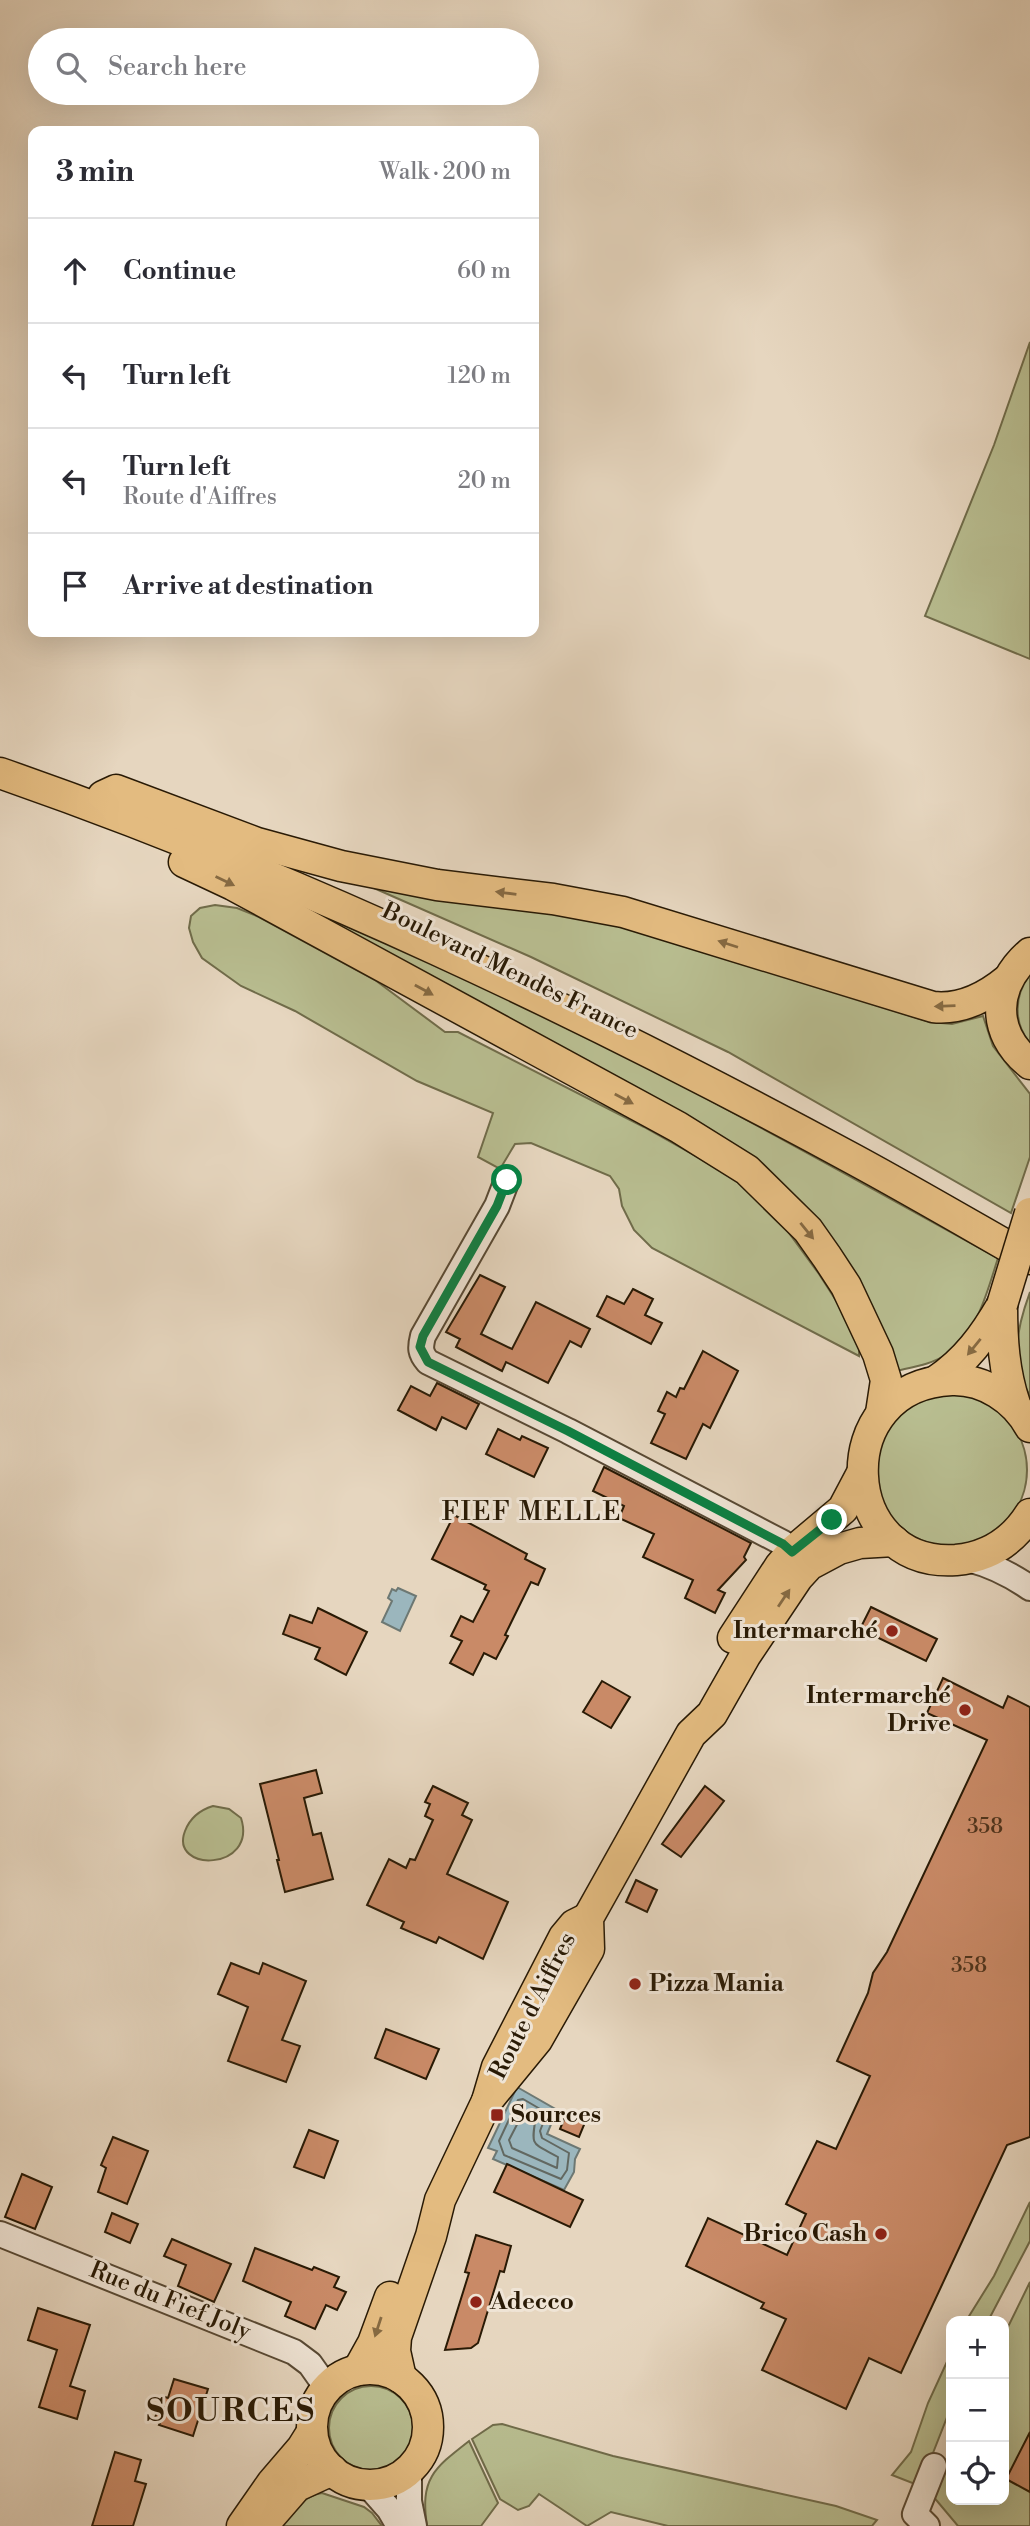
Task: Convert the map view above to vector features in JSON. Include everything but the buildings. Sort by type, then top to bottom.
[{"type":"main road","name":"Boulevard Mendès France","points":[[0,760],[103,796],[271,862],[486,956],[848,1139],[998,1233]]},
{"type":"main road","name":"Boulevard Mendès France","points":[[11,777],[243,866],[492,975],[637,1046],[998,1233]]},
{"type":"main road","points":[[11,777],[50,806],[137,841],[233,885],[678,1128],[747,1170],[808,1230],[846,1286],[878,1354],[886,1380],[881,1413],[865,1442],[862,1475],[870,1510],[879,1525],[894,1541],[928,1557],[968,1559],[988,1553],[1006,1542],[1030,1514]]},
{"type":"main road","points":[[103,796],[116,790],[257,843],[363,871],[438,885],[553,899],[624,912],[933,1007],[946,1008],[972,1002],[1007,981]]},
{"type":"main road","points":[[1030,953],[1016,966],[1007,981],[1001,1012],[1010,1043],[1030,1064]]},
{"type":"main road","points":[[881,1413],[906,1392],[936,1381],[956,1368],[973,1350],[1002,1306],[1030,1213]]},
{"type":"main road","points":[[998,1233],[1030,1243]]},
{"type":"main road","points":[[998,1233],[1030,1259]]},
{"type":"main road","points":[[1002,1306],[1002,1340],[1008,1384],[1023,1415]]},
{"type":"main road","points":[[936,1381],[976,1383],[994,1391],[1023,1415]]},
{"type":"main road","name":"Route d'Aiffres","points":[[358,2370],[373,2343],[407,2258],[440,2200],[488,2101],[537,2039],[589,1949],[588,1918],[691,1734],[705,1684],[767,1585],[792,1552],[843,1509],[862,1475]]},
{"type":"main road","name":"Route d'Aiffres","points":[[691,1734],[712,1714],[745,1656],[809,1565],[839,1549],[860,1543],[894,1541]]},
{"type":"main road","name":"Route d'Aiffres","points":[[401,2378],[395,2351],[397,2337],[431,2236],[440,2200]]},
{"type":"main road","points":[[373,2369],[401,2378],[417,2392],[427,2417],[425,2444],[419,2458],[409,2470],[382,2483],[354,2482],[332,2470],[322,2459],[312,2432],[317,2403],[327,2388],[346,2374],[358,2370],[373,2369]]},
{"type":"main road","points":[[242,2526],[312,2432]]},
{"type":"main road","points":[[263,2526],[297,2486],[332,2470]]},
{"type":"street","points":[[507,1180],[497,1206],[423,1336],[420,1347],[423,1356],[428,1362],[568,1431],[783,1544],[792,1552]]},
{"type":"street","points":[[968,1559],[999,1569],[1030,1588]]},
{"type":"street","name":"Rue du Fief Joly","points":[[0,2234],[294,2352],[310,2364],[327,2388]]},
{"type":"street","points":[[927,2526],[915,2514],[934,2466]]},
{"type":"street","points":[[409,2470],[414,2526]]},
{"type":"street","points":[[367,2484],[389,2509],[399,2526]]},
{"type":"green space","points":[[1030,342],[1030,659],[925,616],[994,445]]},
{"type":"green space","points":[[351,878],[618,924],[930,1022],[952,1024],[983,1016],[993,1046],[1030,1094],[1030,1157],[1011,1213],[728,1052],[531,957]]},
{"type":"green space","points":[[215,905],[237,908],[259,917],[375,980],[445,1032],[458,1032],[644,1127],[724,1172],[749,1190],[778,1218],[844,1313],[859,1343],[859,1356],[652,1248],[634,1230],[622,1206],[619,1189],[610,1176],[531,1143],[515,1144],[500,1169],[478,1157],[493,1113],[417,1081],[295,1011],[241,986],[202,958],[189,928],[191,916],[200,908]]},
{"type":"green space","points":[[306,909],[450,971],[592,1038],[998,1258],[974,1323],[958,1345],[947,1354],[923,1365],[896,1371],[817,1227]]},
{"type":"green space","points":[[1030,975],[1030,1043],[1018,1018],[1018,1000]]},
{"type":"green space","points":[[1030,1292],[1030,1396],[1019,1371],[1017,1345]]},
{"type":"green space","points":[[951,1394],[980,1400],[1004,1417],[1021,1441],[1027,1470],[1021,1499],[1004,1523],[980,1540],[951,1546],[922,1540],[898,1523],[881,1499],[875,1470],[881,1441],[898,1417],[922,1400]]},
{"type":"green space","points":[[213,1806],[229,1809],[241,1818],[243,1835],[237,1848],[227,1856],[213,1860],[200,1859],[189,1854],[184,1845],[185,1831],[196,1815]]},
{"type":"green space","points":[[1030,2202],[1030,2241],[991,2316],[969,2316],[994,2276]]},
{"type":"green space","points":[[1030,2282],[1030,2526],[958,2526],[932,2495],[946,2465],[946,2505],[1009,2505],[1009,2325]]},
{"type":"green space","points":[[946,2364],[946,2420],[920,2486],[892,2475],[911,2452],[928,2403]]},
{"type":"green space","points":[[371,2386],[394,2393],[406,2405],[413,2428],[406,2451],[394,2463],[371,2470],[348,2463],[336,2451],[329,2428],[336,2405],[348,2393]]},
{"type":"green space","points":[[502,2424],[613,2456],[836,2506],[877,2520],[872,2526],[668,2526],[611,2512],[587,2526],[539,2494],[529,2506],[518,2510],[500,2499],[472,2439],[493,2425]]},
{"type":"green space","points":[[469,2441],[498,2503],[481,2526],[427,2526],[426,2497],[432,2476],[446,2459]]},
{"type":"green space","points":[[322,2493],[364,2507],[382,2526],[282,2526],[303,2501]]},
{"type":"water","points":[[398,1588],[416,1596],[400,1631],[382,1622],[392,1601],[388,1598],[392,1589],[396,1591]]},
{"type":"water","points":[[517,2087],[557,2110],[547,2134],[580,2149],[575,2159],[574,2172],[564,2190],[493,2159],[497,2151],[488,2148]]},
{"type":"place","name":"Intermarché","points":[[892,1631]]},
{"type":"place","name":"Intermarché Drive","points":[[965,1710]]},
{"type":"place","name":"Pizza Mania","points":[[635,1984]]},
{"type":"place","name":"Sources","points":[[497,2115]]},
{"type":"place","name":"Brico Cash","points":[[881,2234]]},
{"type":"place","name":"Adecco","points":[[476,2302]]},
{"type":"district","name":"FIEF MELLE","points":[[532,1512]]},
{"type":"district","name":"SOURCES","points":[[231,2411]]},
{"type":"route","points":[[507,1180],[497,1206],[423,1336],[420,1347],[428,1362],[568,1431],[783,1544],[792,1552],[832,1520]]}]
